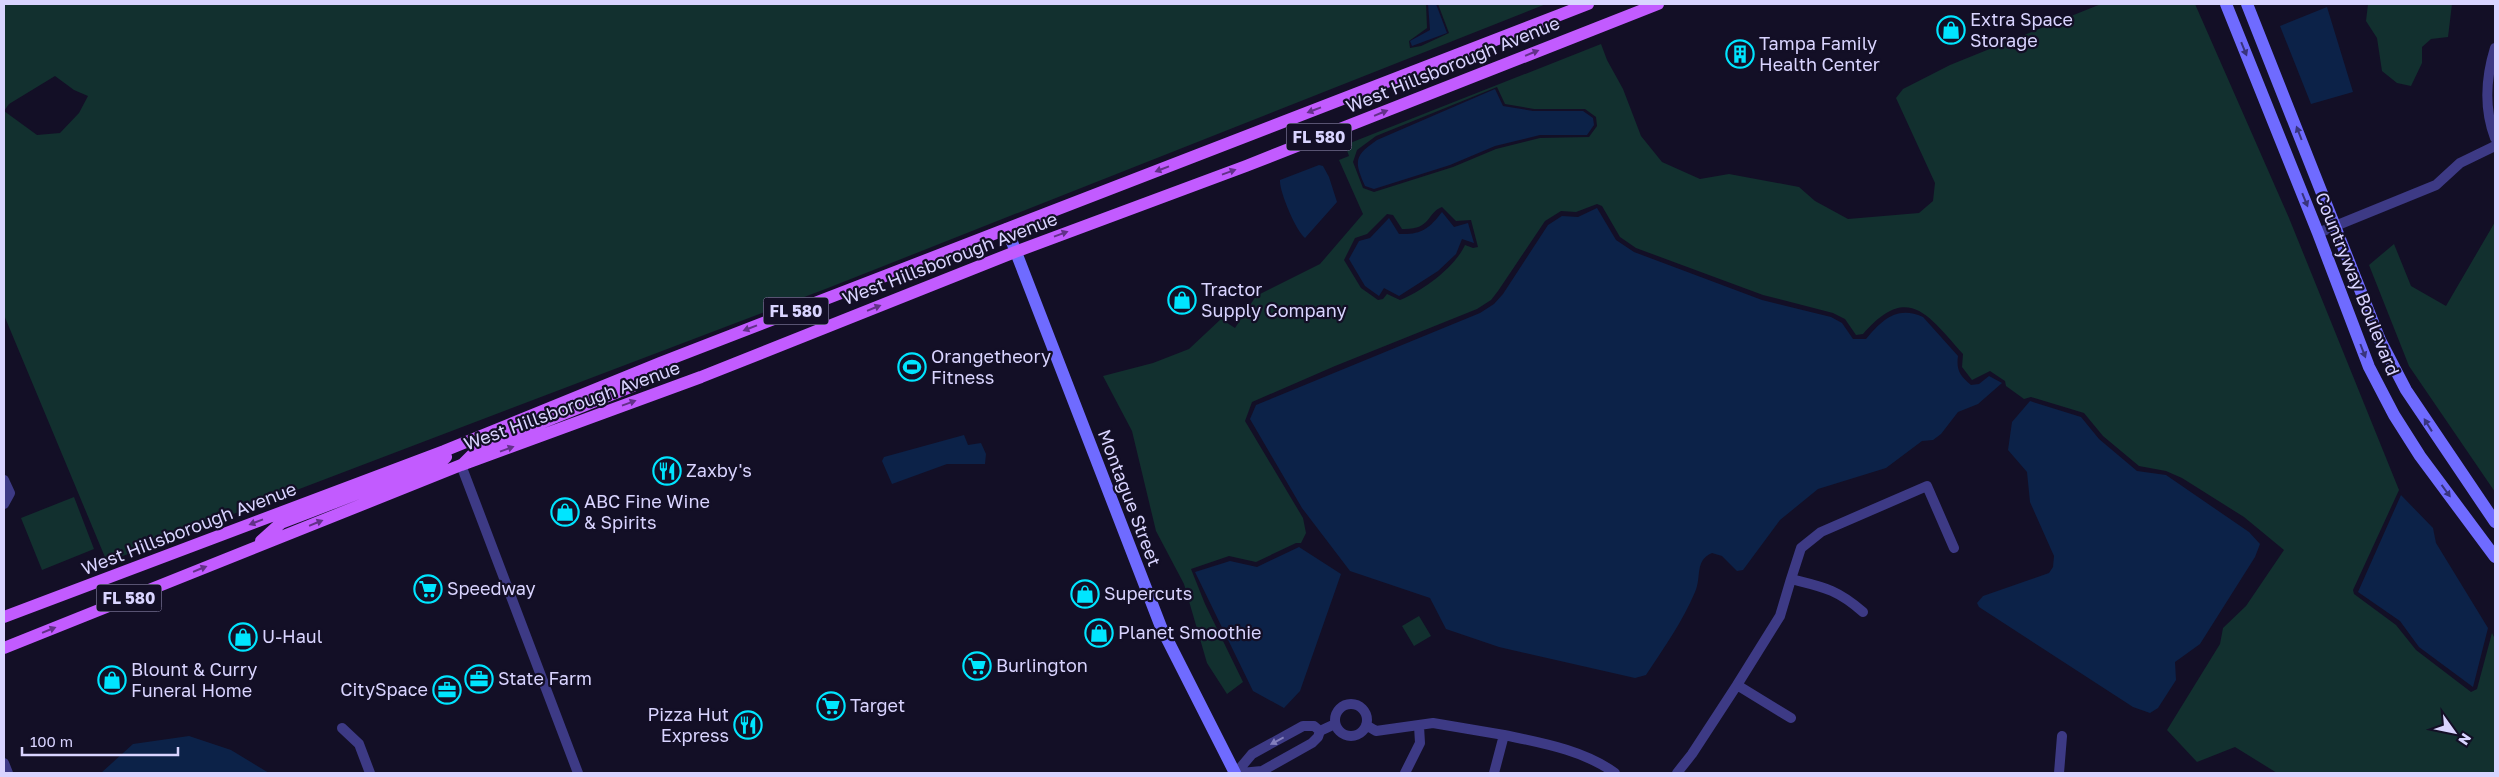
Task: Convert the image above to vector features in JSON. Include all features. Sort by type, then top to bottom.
[{"type":"main road","name":"West Hillsborough Avenue","points":[[4,617],[444,451],[660,363],[1588,4]]},
{"type":"main road","name":"West Hillsborough Avenue","points":[[4,648],[461,466],[701,377],[1015,252],[1246,166],[1658,4]]},
{"type":"main road","points":[[461,466],[479,448],[633,386],[660,363]]},
{"type":"main road","points":[[254,548],[281,523],[442,461],[446,456],[444,451]]},
{"type":"street","name":"Countryway Boulevard","points":[[2226,4],[2318,233],[2369,367],[2394,415],[2420,456],[2495,557]]},
{"type":"street","name":"Countryway Boulevard","points":[[2247,4],[2380,340],[2406,390],[2439,443],[2495,522]]},
{"type":"street","points":[[2495,48],[2489,68],[2487,110],[2495,138]]},
{"type":"street","points":[[2318,233],[2436,185],[2460,163],[2495,146]]},
{"type":"street","name":"Montague Street","points":[[1006,229],[1161,627],[1235,773]]},
{"type":"street","points":[[461,466],[578,773]]},
{"type":"street","points":[[4,504],[10,492],[5,480]]},
{"type":"street","points":[[1677,773],[1692,754],[1780,616],[1801,548],[1822,532],[1927,486],[1954,548]]},
{"type":"street","points":[[2477,534],[2495,522]]},
{"type":"street","points":[[1791,579],[1830,588],[1846,597],[1863,612]]},
{"type":"street","points":[[1737,685],[1791,718]]},
{"type":"street","points":[[1347,704],[1359,706],[1366,715],[1366,725],[1357,735],[1343,735],[1335,724],[1336,713],[1347,704]]},
{"type":"street","points":[[1366,725],[1376,731],[1433,723],[1504,734],[1555,746],[1602,764],[1615,773]]},
{"type":"street","points":[[1241,773],[1262,771],[1312,743],[1318,737],[1320,731],[1335,724]]},
{"type":"street","points":[[1235,773],[1252,754],[1304,726],[1314,726],[1320,731]]},
{"type":"street","points":[[1405,773],[1420,743],[1419,726]]},
{"type":"street","points":[[342,728],[359,744],[370,773]]},
{"type":"street","points":[[1494,773],[1504,734]]},
{"type":"street","points":[[2058,773],[2062,736]]},
{"type":"street","points":[[4,763],[8,773]]},
{"type":"green space","points":[[4,4],[1426,4],[1427,28],[1409,41],[1410,48],[1421,46],[1449,33],[1438,4],[1546,4],[828,288],[107,562],[4,315]],"holes":[[[55,76],[74,90],[88,96],[79,113],[60,133],[37,135],[4,111],[9,104]]]},
{"type":"green space","points":[[2101,4],[2195,4],[2289,218],[2399,490],[2353,590],[2354,594],[2396,625],[2416,650],[2471,692],[2477,689],[2492,633],[2495,639],[2495,773],[2277,773],[2235,747],[2197,762],[2167,730],[2220,644],[2223,628],[2246,606],[2284,550],[2244,517],[2182,478],[2166,471],[2139,466],[2103,436],[2084,413],[2031,397],[2024,399],[2006,386],[2005,381],[1990,371],[1972,380],[1962,367],[1963,354],[1939,327],[1917,310],[1905,307],[1893,310],[1879,318],[1863,334],[1856,335],[1845,319],[1833,313],[1763,295],[1636,248],[1620,237],[1602,206],[1597,204],[1576,212],[1561,211],[1545,221],[1498,291],[1491,300],[1477,309],[1335,366],[1252,402],[1245,421],[1303,518],[1306,533],[1301,543],[1296,543],[1256,562],[1229,556],[1191,569],[1205,604],[1243,682],[1227,694],[1207,663],[1184,584],[1156,531],[1132,431],[1103,376],[1153,363],[1189,349],[1221,319],[1235,328],[1256,296],[1320,264],[1363,214],[1339,160],[1349,156],[1345,145],[1601,44],[1607,60],[1623,89],[1641,136],[1662,162],[1700,179],[1729,174],[1799,187],[1815,201],[1848,219],[1919,213],[1933,201],[1935,183],[1896,98],[1903,89],[1950,65]],"holes":[[[1497,87],[1505,104],[1534,109],[1585,109],[1596,117],[1597,126],[1589,137],[1540,138],[1496,149],[1453,167],[1374,192],[1363,188],[1353,162],[1357,150],[1376,136]],[[1442,207],[1456,221],[1471,220],[1478,247],[1473,248],[1465,245],[1454,262],[1446,270],[1418,291],[1400,300],[1387,294],[1383,299],[1378,300],[1361,288],[1344,260],[1355,238],[1367,234],[1387,214],[1393,215],[1402,229],[1412,229],[1424,224],[1433,213]]]},
{"type":"green space","points":[[2368,4],[2452,4],[2448,37],[2431,39],[2422,47],[2422,63],[2411,86],[2397,83],[2382,71],[2377,38],[2366,21]]},
{"type":"green space","points":[[2495,222],[2495,492],[2409,366],[2369,265],[2394,244],[2411,286],[2446,306]]},
{"type":"green space","points":[[74,497],[94,549],[42,570],[21,518]]},
{"type":"green space","points":[[1419,616],[1431,636],[1414,646],[1402,626]]},
{"type":"water","points":[[1428,4],[1436,4],[1447,33],[1412,46],[1410,41],[1430,30]]},
{"type":"water","points":[[2327,7],[2353,92],[2311,104],[2280,26]]},
{"type":"water","points":[[1495,89],[1503,106],[1533,111],[1583,111],[1593,118],[1594,125],[1587,135],[1540,135],[1495,146],[1450,165],[1374,189],[1365,186],[1359,171],[1358,160],[1364,150],[1377,140]]},
{"type":"water","points":[[1319,165],[1323,166],[1329,177],[1337,202],[1305,238],[1297,228],[1289,210],[1282,193],[1280,180]]},
{"type":"water","points":[[1597,208],[1616,240],[1634,252],[1762,300],[1831,317],[1842,323],[1853,339],[1866,339],[1891,316],[1905,313],[1923,317],[1958,356],[1960,372],[1971,385],[1979,384],[1989,376],[2002,383],[1978,404],[1958,412],[1941,434],[1933,440],[1922,441],[1886,468],[1818,489],[1780,520],[1743,570],[1737,571],[1722,556],[1712,553],[1706,556],[1701,565],[1695,592],[1679,624],[1646,675],[1635,678],[1499,647],[1446,629],[1430,598],[1350,571],[1302,508],[1250,419],[1256,405],[1480,313],[1494,304],[1503,294],[1548,225],[1562,216],[1578,217]]},
{"type":"water","points":[[1442,212],[1454,227],[1468,223],[1474,243],[1462,239],[1456,254],[1438,271],[1399,296],[1384,288],[1379,296],[1365,286],[1349,259],[1359,241],[1370,238],[1389,218],[1399,234],[1407,234],[1424,230]]},
{"type":"water","points":[[2030,401],[2081,417],[2099,439],[2137,471],[2166,475],[2249,532],[2260,544],[2255,557],[2200,644],[2175,662],[2176,680],[2158,708],[2150,713],[2133,707],[1979,607],[1977,603],[1983,596],[2049,573],[2053,567],[2054,556],[2030,502],[2027,472],[2008,450],[2012,422]]},
{"type":"water","points":[[964,435],[968,445],[981,443],[986,454],[985,464],[947,464],[892,484],[882,461],[884,457]]},
{"type":"water","points":[[2401,495],[2433,528],[2436,543],[2488,628],[2473,687],[2419,647],[2400,621],[2358,592]]},
{"type":"water","points":[[1299,547],[1341,574],[1300,691],[1284,708],[1253,691],[1195,572],[1230,561],[1257,567]]},
{"type":"water","points":[[189,736],[231,750],[269,773],[101,773],[133,744]]},
{"type":"place","name":"Extra Space Storage","points":[[1951,30]]},
{"type":"place","name":"Tampa Family Health Center","points":[[1740,54]]},
{"type":"place","name":"Tractor Supply Company","points":[[1182,300]]},
{"type":"place","name":"Orangetheory Fitness","points":[[912,367]]},
{"type":"place","name":"Zaxby's","points":[[667,471]]},
{"type":"place","name":"ABC Fine Wine & Spirits","points":[[565,512]]},
{"type":"place","name":"Speedway","points":[[428,589]]},
{"type":"place","name":"Supercuts","points":[[1085,594]]},
{"type":"place","name":"Planet Smoothie","points":[[1099,633]]},
{"type":"place","name":"U-Haul","points":[[243,637]]},
{"type":"place","name":"Burlington","points":[[977,666]]},
{"type":"place","name":"State Farm","points":[[479,679]]},
{"type":"place","name":"Blount & Curry Funeral Home","points":[[112,680]]},
{"type":"place","name":"CitySpace","points":[[447,690]]},
{"type":"place","name":"Target","points":[[831,706]]},
{"type":"place","name":"Pizza Hut Express","points":[[748,725]]}]
